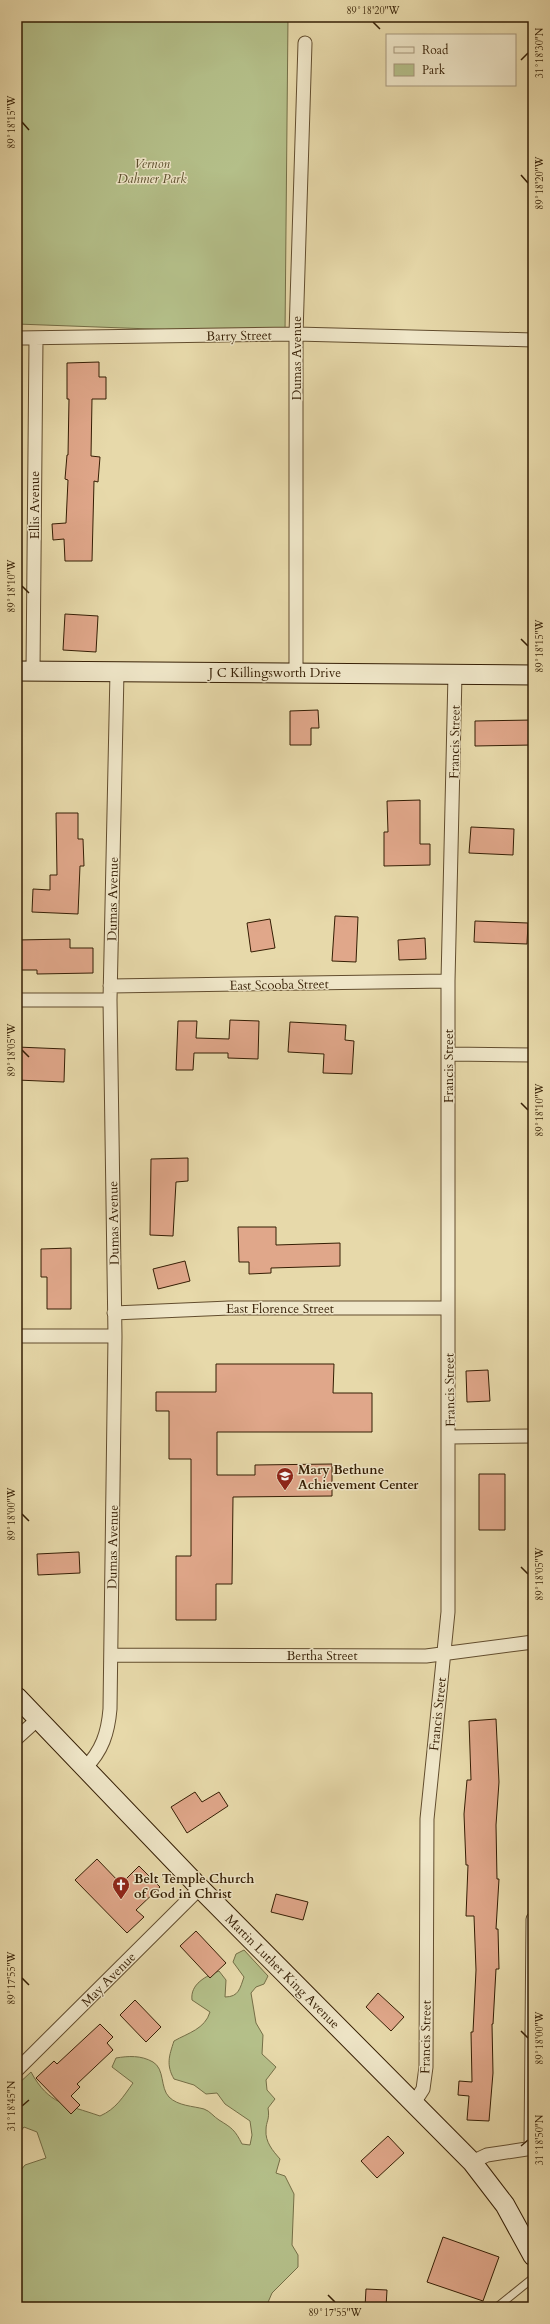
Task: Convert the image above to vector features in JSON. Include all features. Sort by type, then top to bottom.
[{"type":"street","name":"Dumas Avenue","points":[[296,672],[296,334],[305,43]]},
{"type":"street","name":"Barry Street","points":[[17,338],[36,339],[296,334],[533,340]]},
{"type":"street","name":"Ellis Avenue","points":[[25,671],[36,339]]},
{"type":"street","name":"J C Killingsworth Drive","points":[[25,671],[533,675]]},
{"type":"street","name":"Dumas Avenue","points":[[85,1768],[98,1753],[108,1726],[111,1655],[115,1336],[110,986],[117,672]]},
{"type":"street","name":"Francis Street","points":[[414,2103],[423,2089],[426,2067],[427,1819],[440,1674],[445,1653],[448,1612],[450,1436],[447,1308],[448,981],[455,674]]},
{"type":"street","name":"East Scooba Street","points":[[110,986],[448,981]]},
{"type":"street","points":[[17,1000],[110,1000]]},
{"type":"street","points":[[448,1054],[533,1055]]},
{"type":"street","name":"East Florence Street","points":[[114,1313],[229,1308],[447,1308]]},
{"type":"street","points":[[17,1336],[115,1336]]},
{"type":"street","points":[[450,1436],[533,1436]]},
{"type":"street","name":"Bertha Street","points":[[111,1655],[426,1656],[533,1642]]},
{"type":"street","name":"Martin Luther King Avenue","points":[[17,1697],[200,1888],[472,2162],[505,2205],[533,2256]]},
{"type":"street","points":[[17,1738],[38,1719]]},
{"type":"street","name":"May Avenue","points":[[17,2070],[200,1888]]},
{"type":"street","points":[[472,2162],[487,2154],[532,2148],[533,1919]]},
{"type":"lane","points":[[497,2307],[533,2278]]},
{"type":"green space","name":"Vernon Dahmer Park","points":[[17,17],[288,17],[285,334],[17,324]]},
{"type":"green space","points":[[244,1950],[268,1976],[264,1984],[256,1987],[251,1993],[256,2023],[263,2035],[262,2054],[276,2067],[266,2080],[267,2090],[275,2099],[268,2108],[269,2115],[266,2134],[270,2146],[280,2159],[276,2173],[285,2176],[294,2194],[292,2245],[298,2255],[298,2267],[272,2293],[266,2307],[17,2307],[17,2175],[25,2165],[46,2158],[37,2132],[24,2127],[17,2136],[17,2085],[31,2072],[38,2083],[52,2097],[68,2106],[100,2116],[115,2106],[133,2083],[112,2067],[116,2058],[144,2058],[157,2065],[161,2074],[164,2089],[169,2097],[181,2104],[206,2110],[233,2130],[242,2144],[250,2145],[252,2135],[250,2121],[225,2104],[217,2093],[206,2094],[194,2085],[174,2079],[169,2065],[174,2041],[200,2027],[208,2018],[210,2012],[192,2000],[192,1994],[196,1985],[204,1978],[219,1971],[226,1980],[225,1997],[230,1997],[236,1994],[244,1977],[233,1962],[236,1954]]},
{"type":"building","points":[[99,362],[99,377],[106,377],[106,399],[92,399],[91,456],[100,457],[98,482],[94,481],[92,561],[65,561],[64,539],[53,540],[52,524],[66,523],[68,480],[65,479],[68,455],[69,399],[67,399],[67,363]]},
{"type":"building","points":[[65,614],[98,616],[96,652],[63,650]]},
{"type":"building","points":[[318,710],[319,728],[311,728],[311,745],[290,745],[290,711]]},
{"type":"building","points":[[532,720],[532,745],[475,746],[475,721]]},
{"type":"building","points":[[420,800],[420,844],[430,844],[430,865],[384,866],[384,832],[388,832],[387,801]]},
{"type":"building","points":[[56,813],[78,813],[78,839],[83,839],[84,866],[80,866],[78,914],[32,912],[33,889],[50,890],[50,875],[57,875]]},
{"type":"building","points":[[471,827],[514,829],[513,855],[469,853]]},
{"type":"building","points":[[335,916],[358,917],[356,962],[332,961]]},
{"type":"building","points":[[270,919],[275,948],[251,952],[247,923]]},
{"type":"building","points":[[475,921],[528,923],[527,944],[474,942]]},
{"type":"building","points":[[425,938],[426,959],[399,960],[398,940]]},
{"type":"building","points":[[70,939],[70,948],[93,948],[93,973],[37,974],[37,970],[17,970],[17,940]]},
{"type":"building","points":[[230,1020],[259,1021],[258,1059],[228,1058],[228,1053],[194,1053],[193,1070],[176,1070],[178,1021],[197,1021],[196,1038],[229,1039]]},
{"type":"building","points":[[290,1022],[346,1025],[345,1040],[354,1041],[352,1074],[323,1073],[324,1054],[288,1052]]},
{"type":"building","points":[[17,1047],[65,1049],[64,1082],[17,1080]]},
{"type":"building","points":[[188,1158],[188,1181],[176,1182],[173,1236],[150,1235],[151,1159]]},
{"type":"building","points":[[238,1227],[276,1227],[276,1245],[340,1243],[340,1266],[271,1268],[271,1273],[249,1274],[249,1262],[239,1262]]},
{"type":"building","points":[[71,1248],[71,1309],[47,1309],[47,1277],[41,1277],[41,1249]]},
{"type":"building","points":[[185,1261],[190,1281],[158,1289],[153,1269]]},
{"type":"building","points":[[216,1364],[334,1364],[333,1393],[372,1393],[372,1432],[217,1432],[217,1475],[255,1475],[255,1465],[332,1464],[332,1496],[233,1497],[232,1584],[216,1584],[216,1620],[176,1620],[176,1556],[191,1556],[191,1459],[169,1459],[169,1411],[156,1411],[156,1392],[216,1392]]},
{"type":"building","points":[[488,1370],[490,1401],[467,1402],[466,1371]]},
{"type":"building","points":[[479,1474],[505,1474],[505,1530],[479,1530]]},
{"type":"building","points":[[79,1552],[80,1573],[38,1575],[37,1554]]},
{"type":"building","points":[[496,1719],[499,1782],[496,1825],[497,1879],[499,1879],[496,1929],[498,1929],[499,1969],[496,1969],[492,2024],[493,2073],[489,2121],[467,2120],[469,2096],[458,2095],[459,2081],[472,2082],[471,2032],[473,2032],[476,1970],[474,1916],[466,1916],[468,1865],[466,1865],[464,1814],[467,1780],[471,1780],[469,1721]]},
{"type":"building","points":[[195,1792],[202,1802],[219,1792],[228,1806],[187,1833],[171,1807]]},
{"type":"building","name":"Belt Temple Church of God in Christ","points":[[97,1859],[121,1884],[139,1866],[160,1887],[136,1910],[144,1917],[127,1933],[75,1880]]},
{"type":"building","points":[[276,1894],[308,1902],[303,1920],[271,1912]]},
{"type":"building","points":[[196,1931],[226,1963],[210,1978],[180,1946]]},
{"type":"building","points":[[378,1993],[404,2017],[391,2031],[366,2007]]},
{"type":"building","points":[[135,2000],[161,2027],[146,2042],[120,2015]]},
{"type":"building","points":[[100,2024],[113,2037],[107,2043],[113,2050],[77,2084],[80,2087],[71,2096],[80,2105],[71,2114],[36,2078],[54,2061],[57,2064]]},
{"type":"building","points":[[388,2136],[404,2153],[377,2178],[361,2161]]},
{"type":"building","points":[[443,2237],[499,2257],[483,2301],[427,2282]]},
{"type":"building","points":[[366,2289],[387,2290],[386,2307],[365,2307]]},
{"type":"place","name":"Mary Bethune Achievement Center","points":[[285,1491]]},
{"type":"place","name":"Belt Temple Church of God in Christ","points":[[121,1900]]}]
